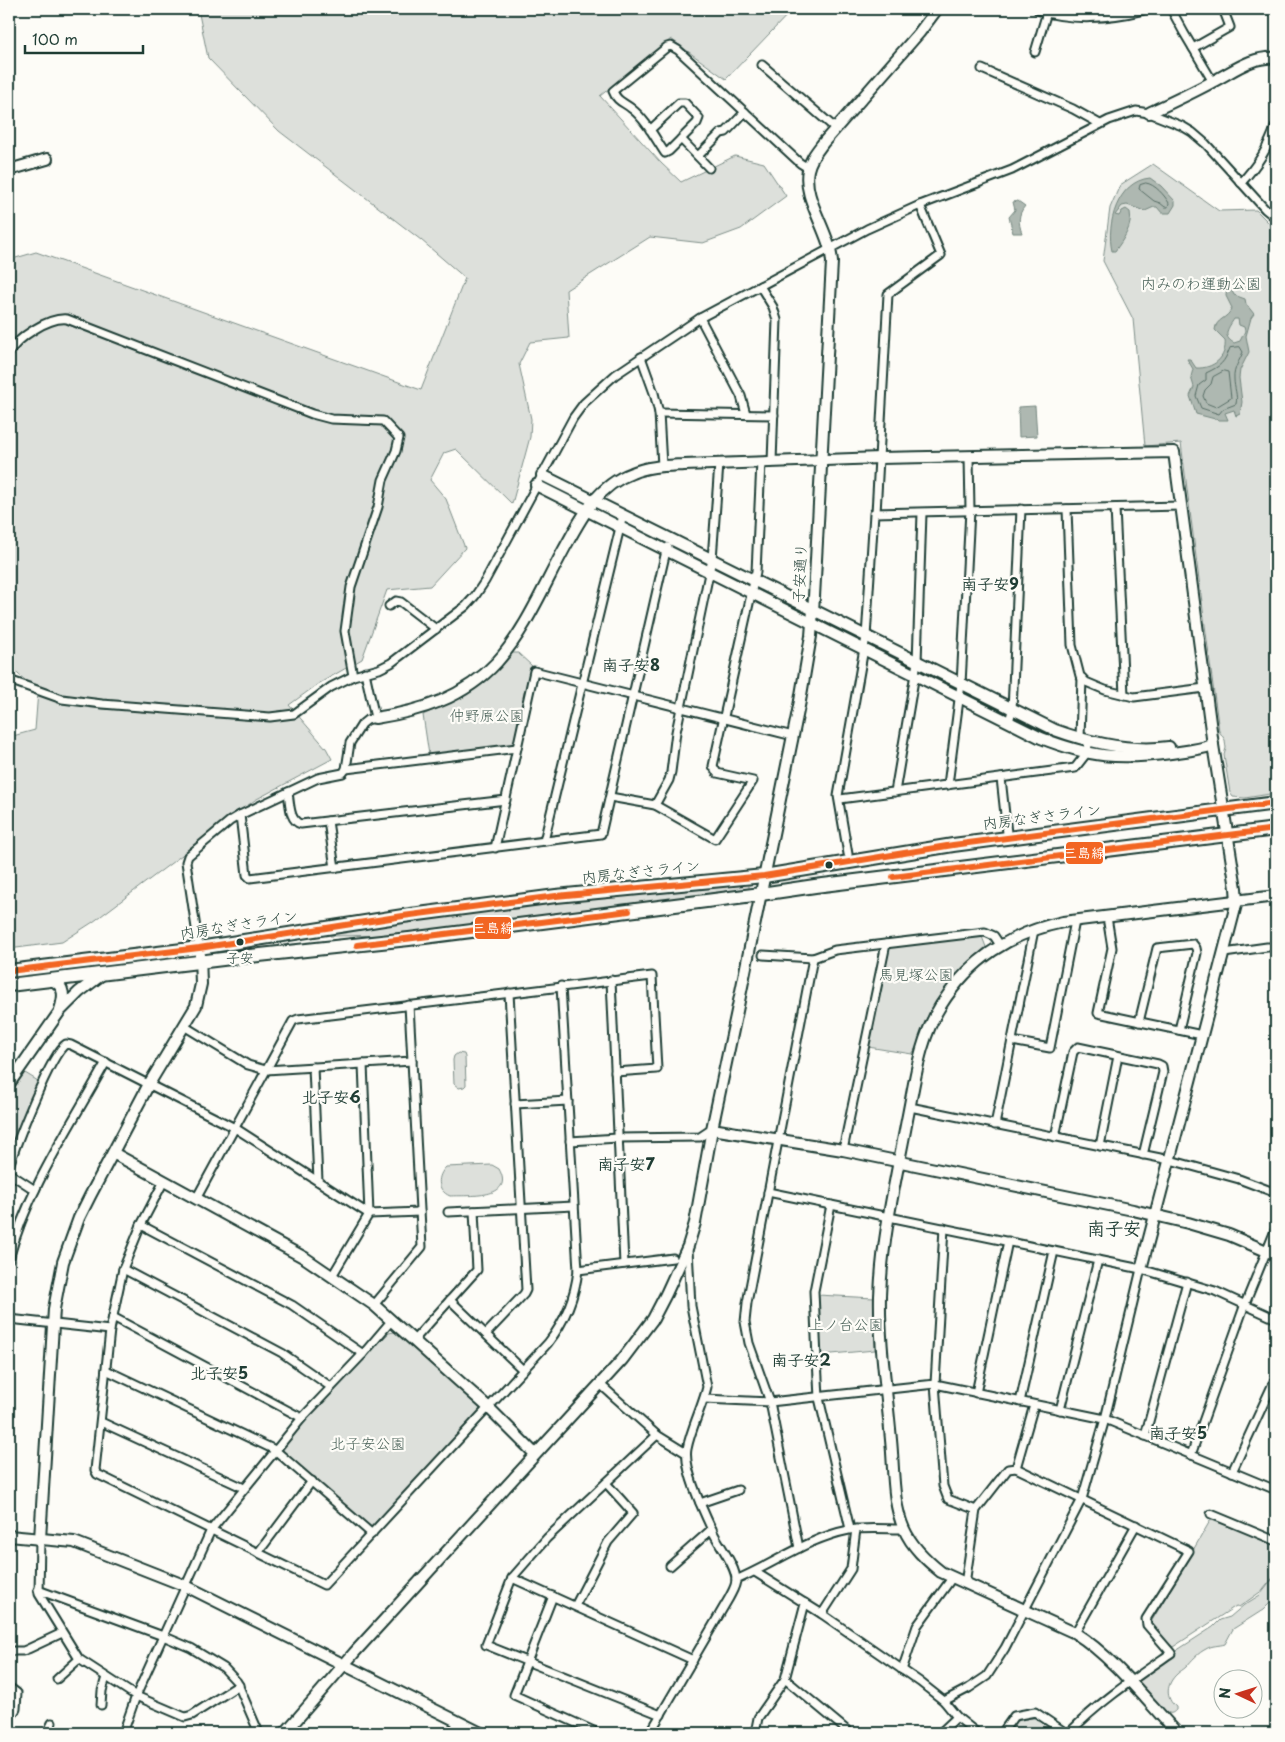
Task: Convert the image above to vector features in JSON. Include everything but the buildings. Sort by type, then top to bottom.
[{"type":"highway","name":"内房なぎさライン","points":[[9,971],[199,948],[403,916],[556,896],[764,876],[953,845],[1276,803]]},
{"type":"highway","name":"内房なぎさライン","points":[[9,985],[409,939],[1276,829]]},
{"type":"street","points":[[831,248],[808,188],[808,168],[814,154],[938,9]]},
{"type":"street","points":[[1035,52],[1043,10],[1082,16],[1142,9]]},
{"type":"street","points":[[1172,9],[1213,82]]},
{"type":"street","points":[[1193,48],[1230,27],[1223,9]]},
{"type":"street","points":[[650,130],[679,103],[685,103],[699,118],[697,123],[665,153],[640,116],[616,98],[613,91],[667,47],[671,46],[678,50],[800,163],[808,168]]},
{"type":"street","points":[[1149,113],[1213,82],[1243,64],[1266,57],[1276,58]]},
{"type":"street","points":[[762,65],[835,128]]},
{"type":"street","points":[[982,69],[1100,124]]},
{"type":"street","points":[[9,680],[62,699],[102,704],[270,717],[294,714],[331,687],[353,676],[379,669],[391,663],[466,606],[485,581],[573,418],[584,403],[616,374],[700,318],[831,248],[920,205],[1012,170],[1100,124],[1136,111],[1149,113],[1182,126],[1206,144],[1265,209],[1276,218]]},
{"type":"street","points":[[698,156],[721,133],[726,132],[745,112]]},
{"type":"street","points":[[1241,183],[1255,169],[1276,125]]},
{"type":"street","points":[[681,139],[709,168]]},
{"type":"street","points":[[1268,144],[1276,148]]},
{"type":"street","points":[[9,170],[48,159]]},
{"type":"street","points":[[848,854],[840,798],[838,796],[866,637],[872,516],[876,513],[880,458],[888,294],[941,255],[920,205]]},
{"type":"street","name":"子安通り","points":[[343,1665],[622,1360],[653,1319],[688,1246],[807,662],[813,610],[832,262],[831,248]]},
{"type":"street","points":[[760,286],[777,320],[772,462]]},
{"type":"street","points":[[9,353],[12,346],[28,333],[60,318],[67,319],[312,414],[331,419],[383,421],[399,438],[396,451],[384,480],[364,555],[351,587],[345,631],[353,676]]},
{"type":"street","points":[[700,318],[741,396],[746,414]]},
{"type":"street","points":[[640,357],[654,393],[659,413],[662,466]]},
{"type":"street","points":[[659,413],[774,415]]},
{"type":"street","points":[[239,1685],[192,1715],[185,1717],[136,1696],[79,1659],[38,1594],[53,1324],[58,1286],[71,1239],[90,1196],[149,1084],[196,1006],[200,995],[201,962],[186,862],[188,856],[240,815],[318,778],[343,773],[346,769],[350,743],[362,724],[367,720],[407,713],[440,702],[463,690],[496,663],[516,637],[586,511],[609,485],[620,478],[645,469],[662,466],[880,458],[1174,452],[1205,688],[1237,901],[1105,1419],[1082,1499],[1005,1648],[987,1676],[944,1702]]},
{"type":"street","points":[[948,785],[961,684],[970,510],[969,457]]},
{"type":"street","points":[[610,797],[655,805],[715,839],[754,781],[717,773],[713,766],[755,581],[761,462]]},
{"type":"street","points":[[655,805],[669,780],[671,772],[681,708],[712,559],[719,464]]},
{"type":"street","points":[[542,474],[1055,730],[1084,740],[1110,745],[1146,748],[1200,744],[1213,745]]},
{"type":"street","points":[[536,485],[1041,738],[1086,754],[1122,757],[1147,756],[1201,749],[1213,745]]},
{"type":"street","points":[[876,513],[1181,506]]},
{"type":"street","points":[[1115,508],[1124,695]]},
{"type":"street","points":[[1009,722],[1012,710],[1021,509]]},
{"type":"street","points":[[1067,509],[1072,645],[1080,676],[1086,682],[1105,690],[1134,697],[1205,688]]},
{"type":"street","points":[[895,792],[916,676],[922,513]]},
{"type":"street","points":[[544,841],[623,515]]},
{"type":"street","points":[[240,815],[247,875],[250,878],[601,834],[666,551],[672,540]]},
{"type":"street","points":[[389,606],[396,601],[401,602],[436,629]]},
{"type":"street","points":[[495,848],[534,671],[792,736]]},
{"type":"street","points":[[365,672],[375,718]]},
{"type":"street","points":[[840,798],[1075,768],[1086,754],[1082,678]]},
{"type":"street","points":[[346,769],[517,748]]},
{"type":"street","points":[[1001,778],[1007,833]]},
{"type":"street","points":[[288,792],[293,819],[301,824],[506,800]]},
{"type":"street","points":[[328,821],[335,868]]},
{"type":"street","points":[[1177,1733],[1099,1651],[1075,1633],[952,1578],[935,1568],[911,1543],[904,1529],[896,1501],[880,1297],[884,1243],[922,1047],[941,1006],[956,984],[985,955],[1000,945],[1042,926],[1274,897]]},
{"type":"street","points":[[1107,917],[1112,948],[1098,1013],[1202,1035]]},
{"type":"street","points":[[1012,1041],[1050,1048],[1075,921]]},
{"type":"street","points":[[995,1124],[1034,930]]},
{"type":"street","points":[[763,955],[813,958],[835,950],[985,932],[994,936],[1000,945]]},
{"type":"street","points":[[843,1150],[886,944]]},
{"type":"street","points":[[1139,1022],[1157,948],[1193,944],[1197,953],[1179,1030]]},
{"type":"street","points":[[1224,953],[1276,947]]},
{"type":"street","points":[[799,1548],[770,1402],[749,1343],[745,1322],[747,1303],[813,958]]},
{"type":"street","points":[[9,1084],[60,1012],[79,992],[105,973]]},
{"type":"street","points":[[196,1199],[293,1021],[509,992],[652,976],[657,1070],[615,1072]]},
{"type":"street","points":[[52,980],[58,983],[64,998],[60,1012]]},
{"type":"street","points":[[611,980],[624,1264]]},
{"type":"street","points":[[164,1181],[140,1225],[124,1269],[110,1330],[95,1470],[98,1474],[324,1585],[489,1408],[557,1332],[566,1317],[573,1298],[578,1270],[561,986]]},
{"type":"street","points":[[486,1334],[526,1290],[509,992]]},
{"type":"street","points":[[374,1305],[422,1247],[409,1005]]},
{"type":"street","points":[[184,1026],[248,1065],[266,1070],[412,1061]]},
{"type":"street","points":[[9,1167],[15,1148],[51,1065],[63,1046],[71,1045],[235,1128],[370,1214],[420,1212]]},
{"type":"street","points":[[1055,1137],[1073,1050],[1078,1047],[1162,1066],[1163,1070],[1143,1155]]},
{"type":"street","points":[[1100,1146],[1118,1056]]},
{"type":"street","points":[[9,1259],[23,1217],[35,1190],[106,1062]]},
{"type":"street","points":[[332,1276],[370,1214],[364,1064]]},
{"type":"street","points":[[313,1067],[318,1181]]},
{"type":"street","points":[[515,1104],[568,1100]]},
{"type":"street","points":[[910,1107],[1170,1160],[1240,1179],[1276,1193]]},
{"type":"street","points":[[570,1141],[618,1138],[700,1137],[712,1129],[843,1150],[1156,1215],[1220,1233],[1272,1253]]},
{"type":"street","points":[[113,1153],[305,1258],[374,1305],[489,1408],[535,1454]]},
{"type":"street","points":[[9,1173],[35,1190]]},
{"type":"street","points":[[768,1192],[1142,1269],[1187,1282],[1246,1304],[1276,1319]]},
{"type":"street","points":[[822,1614],[851,1569],[853,1530],[819,1398],[814,1291],[831,1205]]},
{"type":"street","points":[[448,1212],[574,1206]]},
{"type":"street","points":[[414,1340],[477,1270],[474,1211]]},
{"type":"street","points":[[140,1225],[292,1305],[363,1354]]},
{"type":"street","points":[[944,1228],[935,1384],[943,1486],[948,1499],[976,1510]]},
{"type":"street","points":[[1191,1455],[1246,1304],[1272,1253],[1276,1228]]},
{"type":"street","points":[[976,1393],[1008,1241]]},
{"type":"street","points":[[650,1733],[729,1598],[736,1580],[733,1570],[700,1503],[688,1469],[686,1453],[707,1387],[691,1306],[688,1246]]},
{"type":"street","points":[[1020,1402],[1054,1251]]},
{"type":"street","points":[[578,1270],[673,1258]]},
{"type":"street","points":[[1060,1410],[1098,1260]]},
{"type":"street","points":[[124,1269],[282,1353],[332,1387]]},
{"type":"street","points":[[1145,1436],[1187,1282]]},
{"type":"street","points":[[450,1300],[523,1370]]},
{"type":"street","points":[[113,1317],[302,1418]]},
{"type":"street","points":[[9,1319],[110,1330]]},
{"type":"street","points":[[123,1733],[136,1696],[211,1530],[302,1418],[363,1354],[392,1320]]},
{"type":"street","points":[[106,1370],[275,1450],[372,1534]]},
{"type":"street","points":[[1232,1472],[1276,1376]]},
{"type":"street","points":[[704,1399],[770,1402],[935,1384],[1105,1419],[1276,1489]]},
{"type":"street","points":[[601,1385],[657,1435],[686,1453]]},
{"type":"street","points":[[1016,1468],[1034,1405]]},
{"type":"street","points":[[101,1422],[244,1488]]},
{"type":"street","points":[[657,1435],[547,1538],[512,1578],[486,1645],[661,1714]]},
{"type":"street","points":[[965,1584],[976,1510],[1008,1469],[1016,1468],[1189,1551],[1146,1619],[1147,1624],[1171,1653],[1088,1713],[1068,1733],[1035,1712],[1014,1716],[1002,1733]]},
{"type":"street","points":[[258,1553],[312,1481]]},
{"type":"street","points":[[575,1606],[608,1542],[633,1513],[606,1483]]},
{"type":"street","points":[[700,1503],[738,1490]]},
{"type":"street","points":[[1211,1514],[1276,1541]]},
{"type":"street","points":[[1075,1633],[1136,1525]]},
{"type":"street","points":[[670,1566],[712,1529]]},
{"type":"street","points":[[736,1580],[756,1572],[807,1544],[853,1530],[904,1529]]},
{"type":"street","points":[[9,1536],[74,1542],[186,1586],[481,1733]]},
{"type":"street","points":[[756,1572],[822,1614],[902,1670],[944,1702],[957,1717],[977,1733]]},
{"type":"street","points":[[512,1578],[693,1660]]},
{"type":"street","points":[[902,1670],[917,1626],[952,1578]]},
{"type":"street","points":[[38,1590],[163,1636],[191,1648],[224,1668],[239,1685],[259,1733]]},
{"type":"street","points":[[553,1596],[514,1695],[598,1733]]},
{"type":"street","points":[[755,1733],[758,1718],[785,1679],[804,1602]]},
{"type":"street","points":[[9,1651],[23,1651],[62,1633]]},
{"type":"street","points":[[57,1680],[79,1659]]},
{"type":"street","points":[[284,1733],[343,1665]]},
{"type":"street","points":[[101,1705],[106,1677]]},
{"type":"street","points":[[785,1679],[850,1733]]},
{"type":"street","points":[[9,1687],[17,1693],[16,1709],[9,1720]]},
{"type":"street","points":[[940,1733],[957,1717]]},
{"type":"street","points":[[452,1733],[458,1722]]},
{"type":"street","points":[[47,1733],[52,1723]]},
{"type":"street","points":[[836,1733],[841,1726]]},
{"type":"green space","points":[[198,9],[793,9],[726,79],[671,39],[600,96],[661,163],[681,182],[735,156],[764,163],[786,196],[741,229],[703,243],[650,237],[566,290],[569,338],[530,342],[519,364],[531,419],[530,437],[512,504],[456,449],[444,453],[430,480],[446,499],[465,548],[430,586],[387,590],[362,659],[318,684],[289,705],[326,748],[332,759],[255,800],[93,922],[62,942],[9,949],[9,737],[35,730],[38,691],[12,669],[9,669],[9,260],[36,252],[421,390],[465,278],[421,240],[279,131],[208,58]]},
{"type":"green space","name":"内みのわ運動公園","points":[[1153,164],[1219,211],[1256,210],[1276,228],[1276,793],[1245,798],[1233,797],[1230,793],[1224,755],[1226,748],[1225,740],[1219,731],[1181,443],[1145,446],[1133,319],[1103,261],[1110,208],[1120,185]]},
{"type":"green space","name":"仲野原公園","points":[[511,653],[518,653],[532,666],[514,743],[429,755],[423,715],[467,693]]},
{"type":"green space","points":[[749,883],[749,889],[705,894],[629,907],[401,935],[330,936],[330,934],[337,932],[418,918],[628,893],[685,890]]},
{"type":"green space","name":"馬見塚公園","points":[[981,934],[986,947],[959,972],[938,1000],[912,1054],[868,1047],[889,948],[892,946]]},
{"type":"green space","points":[[458,1053],[464,1054],[465,1057],[466,1085],[459,1088],[454,1084],[453,1060],[454,1056]]},
{"type":"green space","points":[[9,1063],[38,1081],[9,1154]]},
{"type":"green space","points":[[492,1165],[499,1169],[502,1179],[501,1186],[495,1191],[487,1194],[450,1196],[440,1187],[441,1174],[446,1167]]},
{"type":"green space","name":"上ノ台公園","points":[[818,1295],[874,1298],[875,1350],[821,1355]]},
{"type":"green space","name":"北子安公園","points":[[399,1331],[483,1410],[372,1528],[369,1528],[282,1452],[281,1446],[313,1409],[316,1409],[367,1356],[370,1349],[375,1347],[389,1333]]},
{"type":"green space","points":[[1215,1519],[1250,1535],[1276,1543],[1276,1574],[1263,1590],[1239,1607],[1236,1606],[1173,1647],[1150,1624],[1210,1521]]},
{"type":"green space","points":[[1276,1575],[1276,1597],[1263,1610],[1233,1629],[1225,1644],[1203,1651],[1173,1678],[1168,1691],[1172,1703],[1176,1707],[1175,1711],[1169,1713],[1160,1707],[1134,1678],[1213,1627],[1220,1620],[1230,1617],[1260,1595]]},
{"type":"green space","points":[[1036,1718],[1058,1733],[1007,1733],[1016,1721]]},
{"type":"water","points":[[1150,178],[1161,186],[1175,201],[1175,205],[1170,213],[1162,213],[1157,207],[1145,211],[1127,205],[1122,206],[1115,215],[1119,216],[1126,209],[1130,212],[1130,222],[1127,233],[1115,251],[1112,251],[1111,229],[1116,206],[1129,187],[1139,181]]},
{"type":"water","points":[[1018,201],[1025,206],[1019,219],[1022,233],[1013,233],[1009,217],[1015,210],[1013,202]]},
{"type":"water","points":[[1227,285],[1234,295],[1245,299],[1246,304],[1254,314],[1246,336],[1249,352],[1240,370],[1242,402],[1240,414],[1236,416],[1234,410],[1225,413],[1228,420],[1219,420],[1196,414],[1190,396],[1194,387],[1191,377],[1193,369],[1187,359],[1190,359],[1196,368],[1202,368],[1208,367],[1221,357],[1224,352],[1225,340],[1215,330],[1217,323],[1232,308],[1226,296]],"holes":[[[1234,319],[1238,319],[1239,325],[1244,327],[1245,331],[1240,341],[1234,343],[1228,337],[1227,331]]]},
{"type":"water","points":[[1035,406],[1037,436],[1019,437],[1018,407]]},
{"type":"transit line","name":"三島線","points":[[9,971],[199,948],[403,916],[556,896],[764,876],[953,845],[1276,803]]},
{"type":"transit line","name":"三島線","points":[[893,877],[1276,829]]},
{"type":"transit line","name":"三島線","points":[[357,945],[629,911]]},
{"type":"place","name":"子安","points":[[240,942]]},
{"type":"district","name":"南子安9","points":[[990,584]]},
{"type":"district","name":"南子安8","points":[[631,665]]},
{"type":"district","name":"北子安6","points":[[331,1097]]},
{"type":"district","name":"南子安7","points":[[626,1164]]},
{"type":"district","name":"南子安","points":[[1114,1229]]},
{"type":"district","name":"南子安2","points":[[801,1360]]},
{"type":"district","name":"北子安5","points":[[219,1373]]},
{"type":"district","name":"南子安5","points":[[1178,1433]]}]
